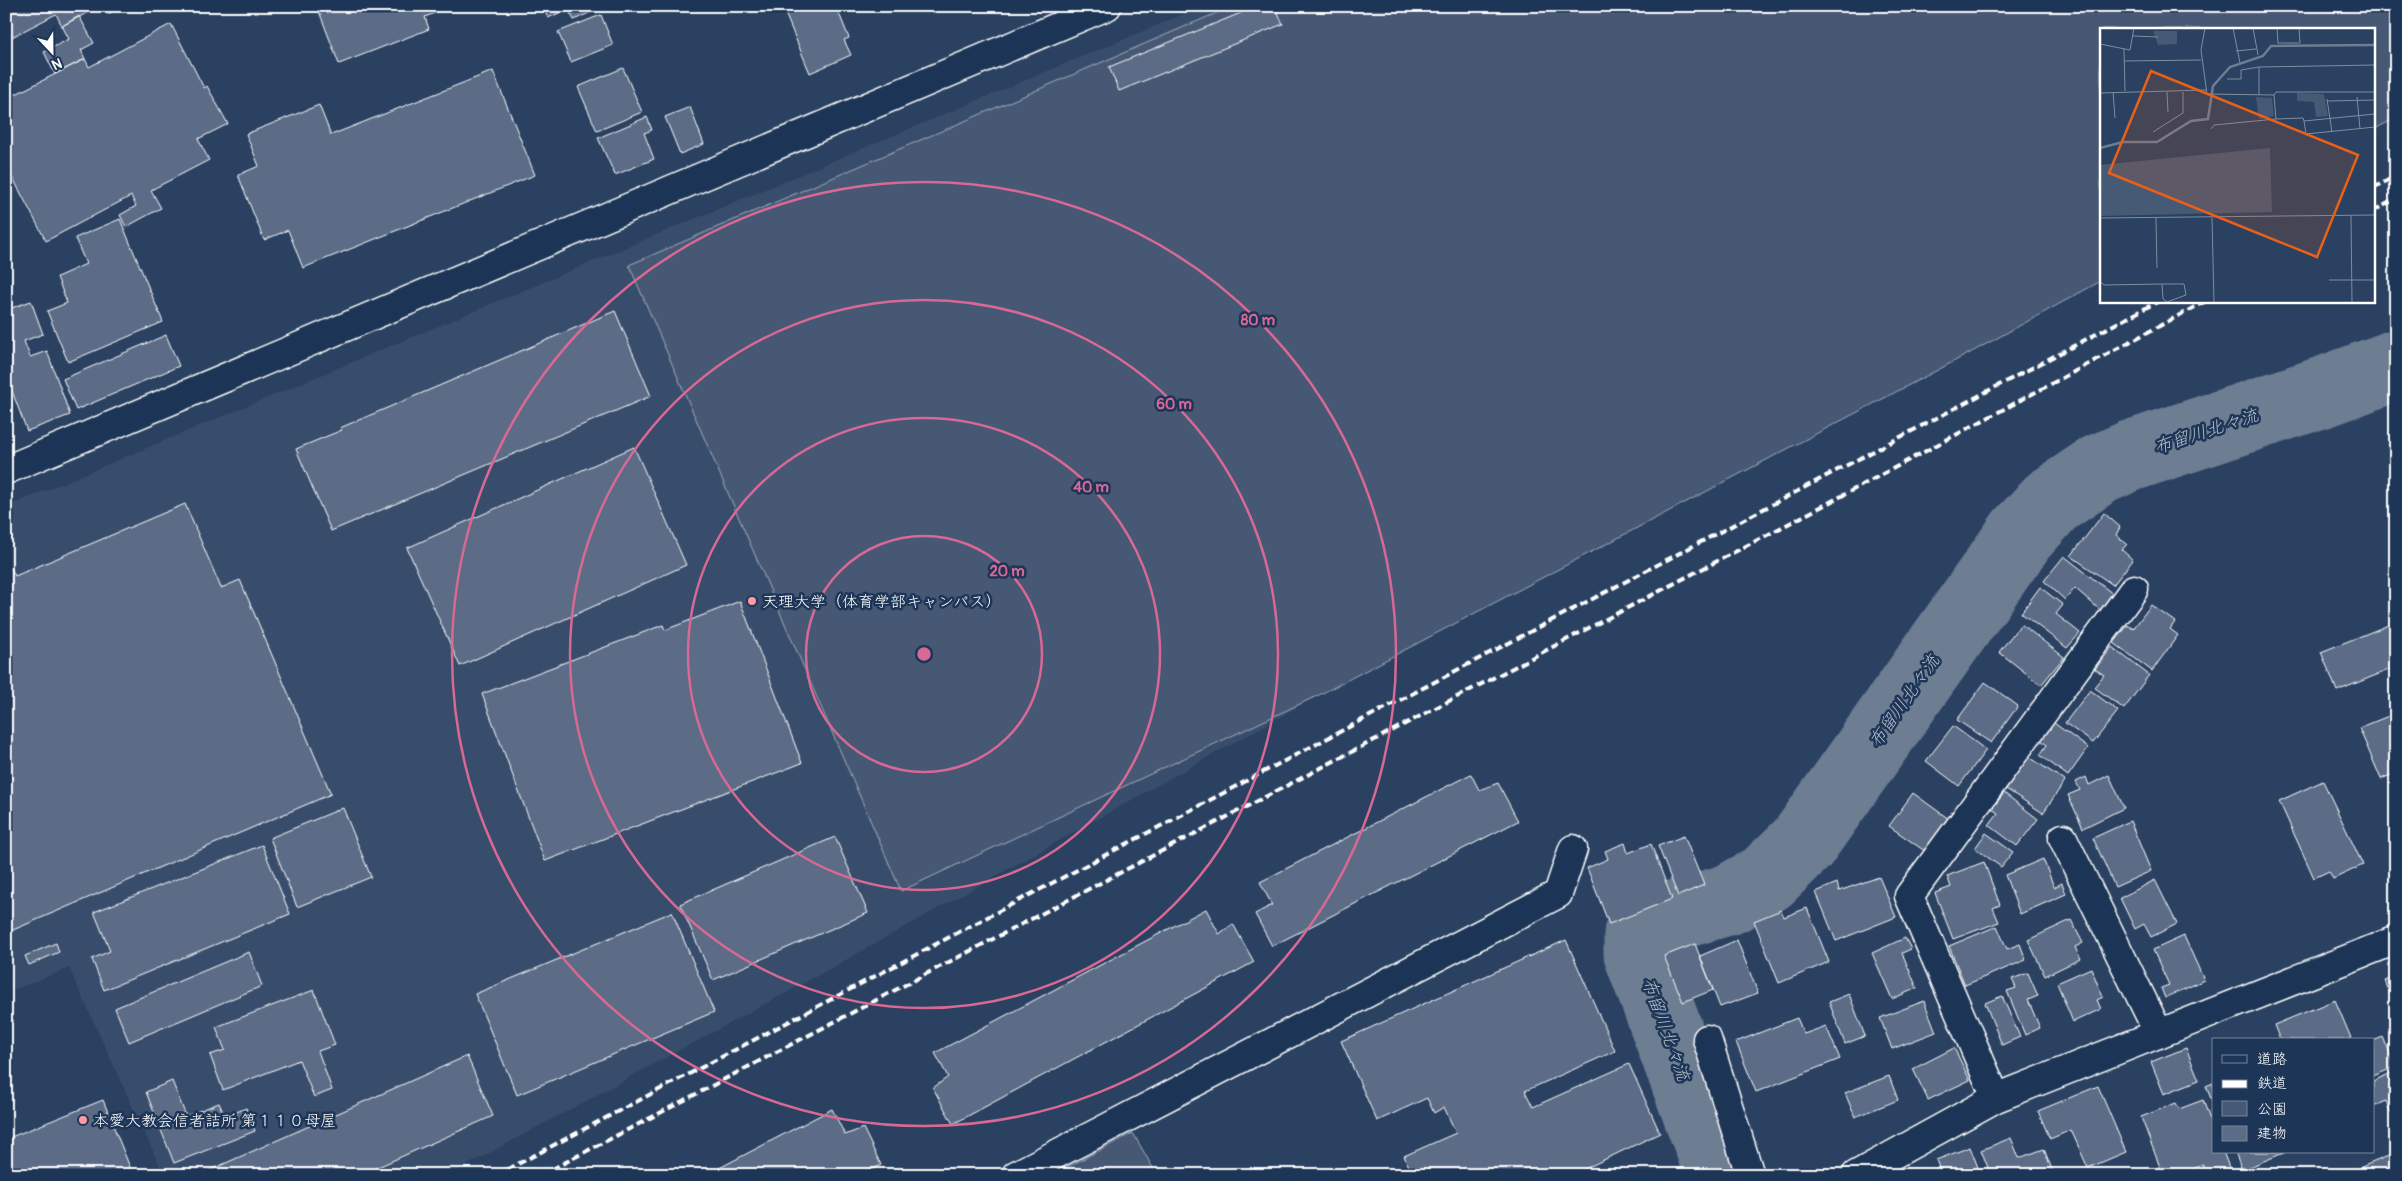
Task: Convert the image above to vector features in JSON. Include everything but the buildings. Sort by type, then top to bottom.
[{"type":"street","points":[[6,470],[1108,6]]},
{"type":"street","points":[[1996,1098],[1909,896],[2134,589]]},
{"type":"street","points":[[2064,838],[2159,1034]]},
{"type":"street","points":[[1016,1175],[1558,894],[1573,849]]},
{"type":"street","points":[[1856,1175],[1996,1098],[2396,940]]},
{"type":"street","points":[[1707,1039],[1750,1175]]},
{"type":"shaded area","name":"天理大学（体育学部キャンパス）","points":[[1203,6],[2396,6],[2396,118],[2374,129],[2374,28],[2100,28],[2100,282],[1970,353],[1319,695],[828,970],[449,1175],[164,1175],[69,968],[6,993],[6,507]]},
{"type":"green space","points":[[1233,6],[2396,6],[2396,118],[2374,129],[2374,28],[2100,28],[2100,282],[1970,353],[1319,695],[901,891],[629,265]]},
{"type":"green space","points":[[1133,1133],[1157,1175],[1052,1175]]},
{"type":"waterway","name":"布留川北々流","points":[[1719,1175],[1716,1162],[1639,954],[1639,934],[1653,922],[1730,899],[1767,878],[1803,843],[2021,535],[2051,502],[2098,470],[2130,456],[2326,391],[2396,365]]},
{"type":"railway","points":[[2374,187],[2396,176]]},
{"type":"railway","points":[[2374,210],[2396,199]]},
{"type":"railway","points":[[497,1175],[2157,302]]},
{"type":"railway","points":[[541,1175],[1836,499],[2204,302]]},
{"type":"place","name":"天理大学（体育学部キャンパス）","points":[[752,601]]},
{"type":"place","name":"本愛大教会信者詰所 第１１０母屋","points":[[83,1120]]}]
